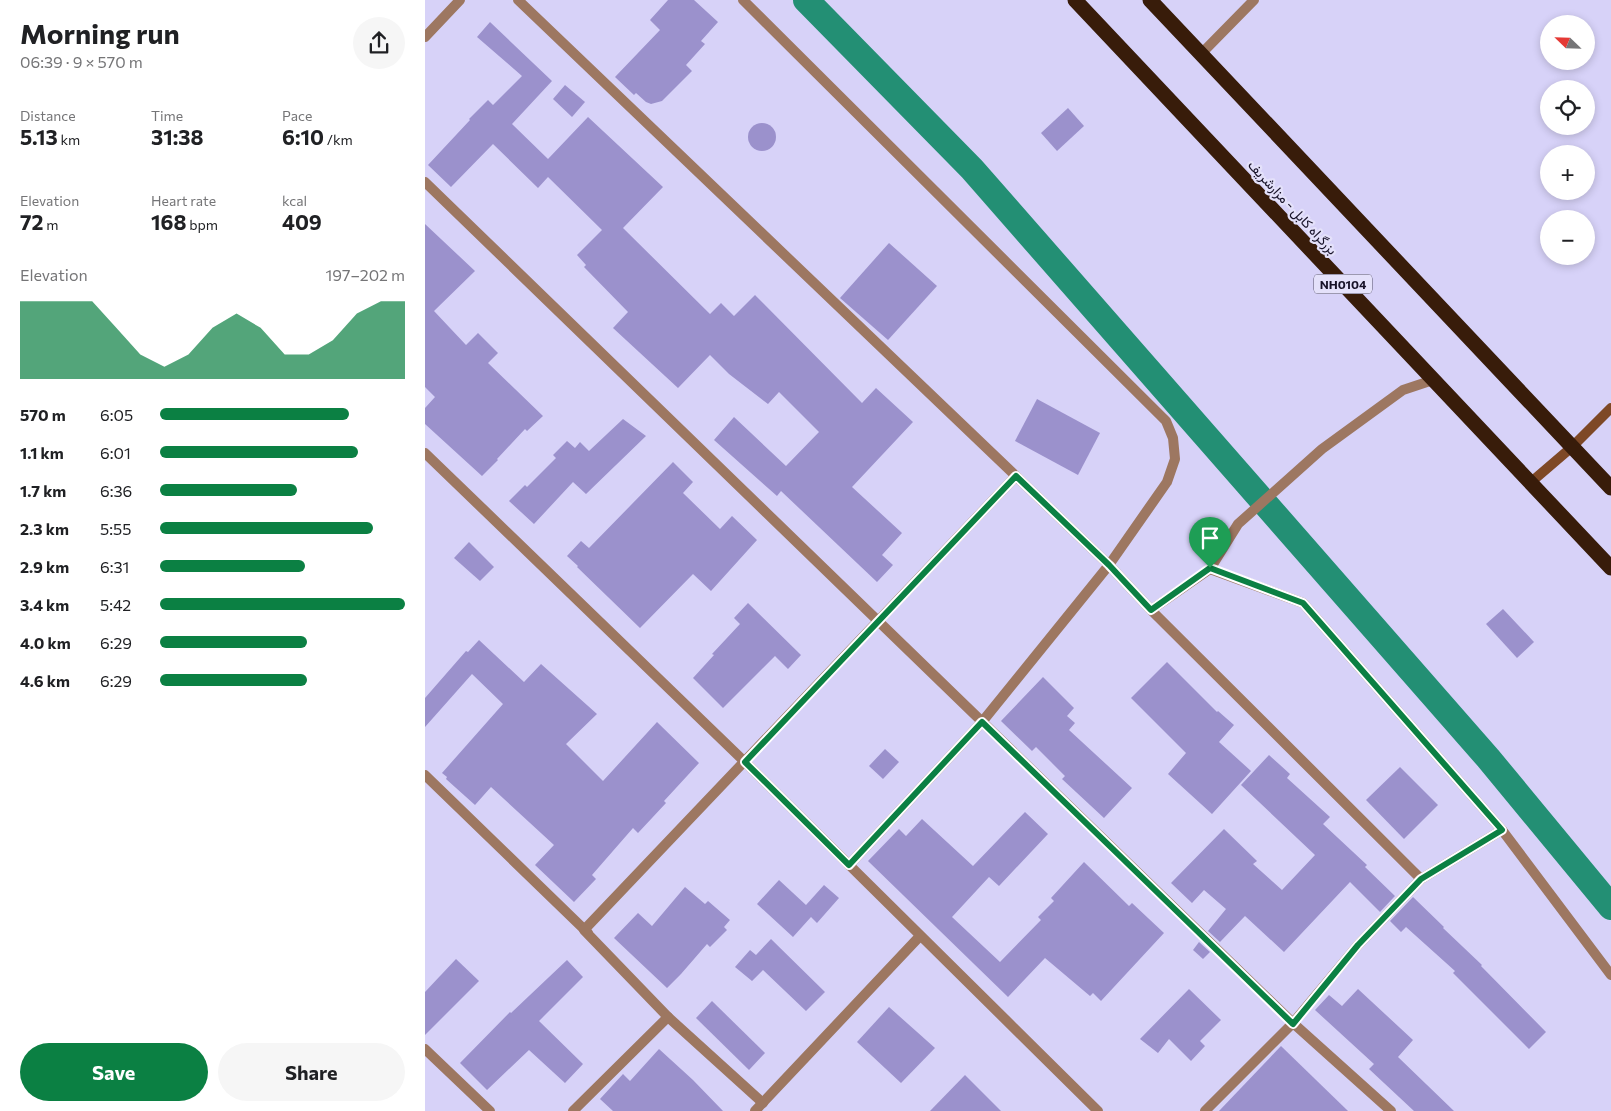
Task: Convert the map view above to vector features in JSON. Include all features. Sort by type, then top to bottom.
[{"type":"highway","name":"بزرگراه کابل - مزارشریف","points":[[1075,0],[1611,568]]},
{"type":"highway","points":[[1150,0],[1611,488]]},
{"type":"street","points":[[425,37],[460,0]]},
{"type":"street","points":[[518,0],[1109,565],[1151,610],[1421,879]]},
{"type":"street","points":[[743,0],[1166,421],[1173,438],[1175,459],[1167,482],[1109,565],[982,722],[849,865]]},
{"type":"street","points":[[1201,54],[1254,0]]},
{"type":"street","points":[[425,182],[1293,1024],[1391,1111]]},
{"type":"street","points":[[1151,610],[1210,568],[1238,524],[1322,449],[1403,390],[1433,380]]},
{"type":"street","points":[[1530,483],[1572,447],[1611,408]]},
{"type":"street","points":[[425,453],[745,762],[1098,1111]]},
{"type":"street","points":[[584,930],[1016,476]]},
{"type":"street","points":[[1210,568],[1303,603],[1502,830],[1611,974]]},
{"type":"street","points":[[425,775],[763,1103]]},
{"type":"street","points":[[1205,1111],[1293,1024],[1358,945],[1421,879],[1502,830]]},
{"type":"street","points":[[584,930],[668,1017],[772,1111]]},
{"type":"street","points":[[755,1111],[920,936]]},
{"type":"street","points":[[573,1111],[668,1017]]},
{"type":"street","points":[[425,1049],[490,1111]]},
{"type":"building","points":[[668,0],[694,0],[718,22],[701,41],[705,44],[686,65],[692,71],[662,101],[651,104],[636,93],[634,95],[615,77],[660,30],[650,20]]},
{"type":"building","points":[[490,22],[552,81],[512,124],[548,159],[588,117],[663,187],[623,228],[710,314],[721,303],[734,316],[755,295],[862,403],[876,388],[913,422],[852,487],[902,533],[882,555],[893,565],[877,582],[781,491],[777,496],[714,440],[734,417],[786,466],[819,432],[779,392],[768,404],[729,374],[710,355],[678,388],[613,328],[628,312],[584,267],[586,265],[577,255],[602,230],[548,177],[538,188],[493,144],[451,187],[428,165],[488,100],[493,105],[522,76],[477,37]]},
{"type":"building","points":[[565,85],[585,102],[572,117],[553,99]]},
{"type":"building","points":[[1068,108],[1084,126],[1057,151],[1041,133]]},
{"type":"building","points":[[762,123],[772,127],[776,137],[772,147],[762,151],[752,147],[748,137],[752,127]]},
{"type":"building","points":[[425,224],[475,271],[434,311],[466,345],[478,333],[498,353],[488,363],[543,416],[527,431],[525,429],[482,476],[425,424],[425,408],[435,397],[425,387]]},
{"type":"building","points":[[889,243],[937,286],[888,340],[840,298]]},
{"type":"building","points":[[1037,399],[1100,433],[1078,475],[1015,441]]},
{"type":"building","points":[[623,419],[646,436],[586,494],[573,482],[534,524],[509,501],[525,485],[527,487],[556,458],[553,455],[567,441],[575,448],[580,442],[589,451]]},
{"type":"building","points":[[673,462],[693,482],[683,493],[720,529],[732,516],[757,540],[711,591],[693,574],[640,628],[567,556],[581,541],[589,548]]},
{"type":"building","points":[[469,542],[494,567],[480,581],[454,558]]},
{"type":"building","points":[[748,603],[801,655],[788,669],[775,656],[723,708],[693,678],[740,624],[734,618]]},
{"type":"building","points":[[1503,609],[1534,642],[1517,658],[1486,624]]},
{"type":"building","points":[[479,640],[524,682],[541,664],[597,714],[566,744],[603,781],[657,722],[699,763],[638,833],[633,828],[592,875],[596,879],[574,902],[535,865],[554,845],[491,787],[475,805],[446,779],[447,777],[442,773],[503,704],[472,674],[425,727],[425,698],[466,651],[468,652]]},
{"type":"building","points":[[1167,662],[1217,712],[1234,725],[1219,742],[1251,771],[1212,814],[1168,774],[1186,753],[1131,698]]},
{"type":"building","points":[[1043,677],[1074,708],[1067,716],[1075,723],[1069,730],[1132,788],[1104,818],[1062,779],[1065,776],[1036,747],[1032,751],[1001,721]]},
{"type":"building","points":[[885,749],[899,762],[883,779],[869,766]]},
{"type":"building","points":[[1269,755],[1290,774],[1287,778],[1330,817],[1323,824],[1367,865],[1365,867],[1395,896],[1380,912],[1350,882],[1284,952],[1245,916],[1220,942],[1208,931],[1226,909],[1204,890],[1192,903],[1171,883],[1224,829],[1257,861],[1253,864],[1282,890],[1315,855],[1241,785]]},
{"type":"building","points":[[1400,767],[1438,805],[1404,839],[1366,800]]},
{"type":"building","points":[[1025,812],[1048,834],[999,886],[989,877],[952,917],[1000,962],[1041,920],[1038,917],[1054,901],[1051,898],[1084,862],[1129,906],[1132,903],[1164,933],[1101,1001],[1093,993],[1090,996],[1045,958],[1008,997],[868,861],[899,829],[906,836],[922,819],[973,866]]},
{"type":"building","points":[[779,880],[806,905],[824,885],[839,898],[817,923],[811,917],[793,937],[757,904]]},
{"type":"building","points":[[685,887],[705,904],[708,901],[730,920],[724,927],[727,930],[710,947],[707,944],[667,988],[614,938],[638,913],[652,926]]},
{"type":"building","points":[[1413,897],[1546,1032],[1529,1049],[1453,973],[1455,971],[1406,927],[1401,932],[1390,921]]},
{"type":"building","points":[[771,939],[825,992],[806,1011],[763,970],[752,981],[735,967],[750,950],[756,955]]},
{"type":"building","points":[[1199,942],[1210,952],[1203,959],[1193,950]]},
{"type":"building","points":[[456,959],[479,981],[425,1035],[425,992]]},
{"type":"building","points":[[567,960],[583,977],[539,1021],[583,1064],[565,1083],[529,1050],[487,1090],[460,1063],[510,1012]]},
{"type":"building","points":[[1189,989],[1221,1020],[1200,1041],[1205,1046],[1191,1061],[1169,1039],[1158,1053],[1140,1039]]},
{"type":"building","points":[[1358,989],[1413,1040],[1398,1057],[1454,1111],[1414,1111],[1369,1069],[1374,1064],[1315,1010],[1329,995],[1342,1006]]},
{"type":"building","points":[[712,1001],[765,1053],[749,1070],[696,1018]]},
{"type":"building","points":[[889,1007],[935,1048],[901,1083],[857,1042]]},
{"type":"building","points":[[1281,1046],[1348,1111],[1219,1111]]},
{"type":"building","points":[[659,1049],[723,1111],[613,1111],[600,1099],[623,1074],[630,1081]]},
{"type":"building","points":[[965,1075],[1001,1111],[930,1111]]},
{"type":"waterway","points":[[806,0],[972,169],[1488,758],[1611,907]]},
{"type":"route","points":[[1016,476],[1109,565],[1151,610],[1210,568],[1303,603],[1502,830],[1421,879],[1358,945],[1293,1024],[982,722],[849,865],[745,762],[1016,476]]}]
